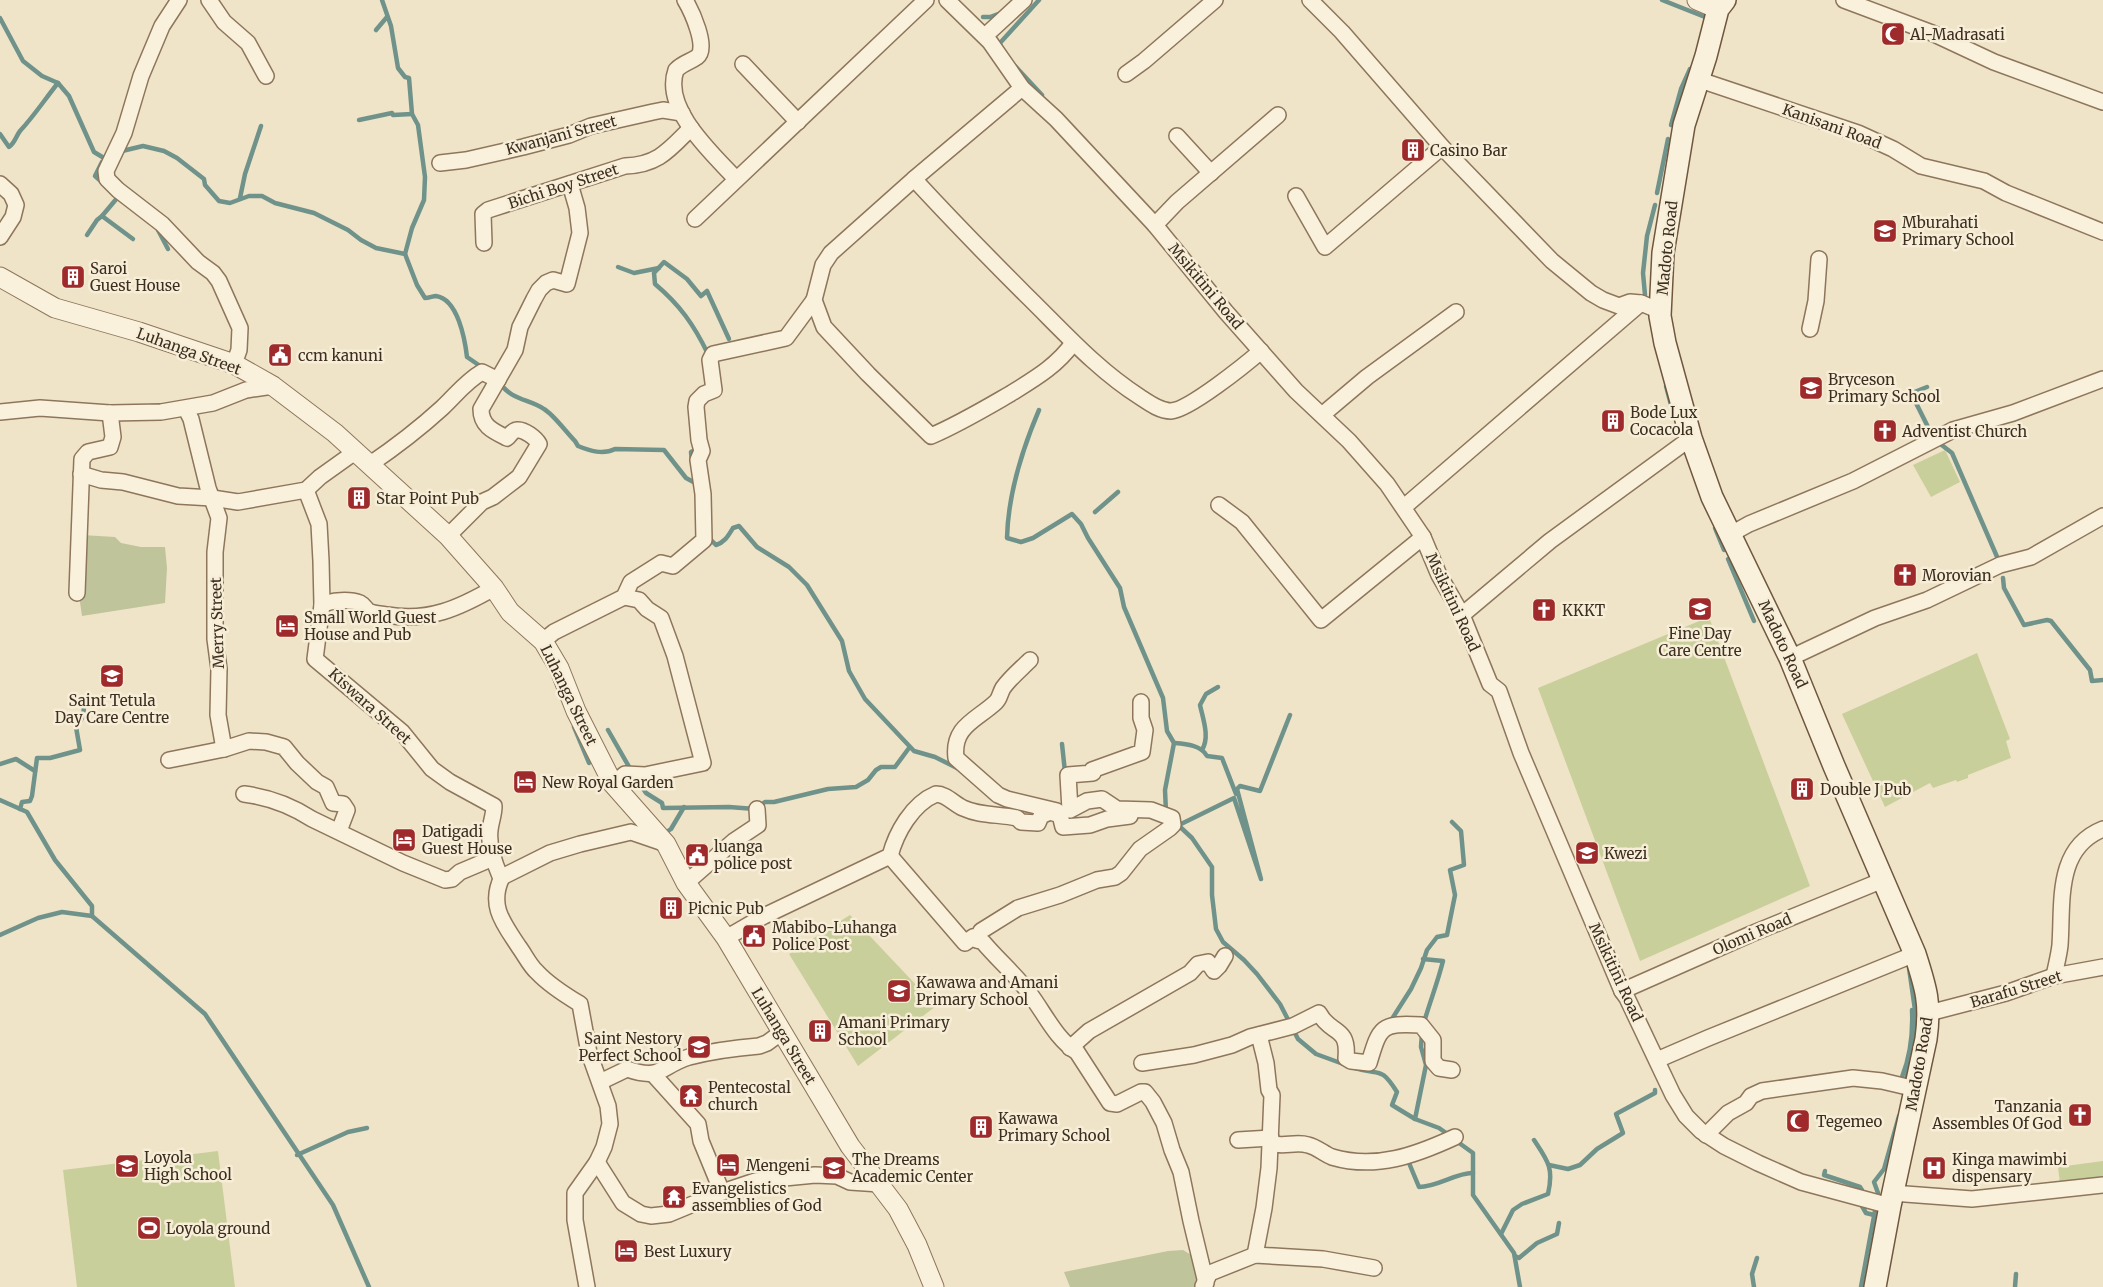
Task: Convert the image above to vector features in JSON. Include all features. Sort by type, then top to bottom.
[{"type":"main road","name":"Madoto Road","points":[[1721,5],[1684,125],[1669,215],[1660,311],[1665,343],[1691,438],[1712,497],[1790,658],[1915,954],[1925,986],[1929,1013],[1916,1090],[1891,1199],[1875,1287]]},
{"type":"street","points":[[179,0],[162,26],[141,76],[124,134],[106,170],[107,179],[118,190],[162,224],[219,281],[240,328],[239,350],[234,364]]},
{"type":"street","points":[[209,0],[224,22],[248,43],[266,76]]},
{"type":"street","points":[[685,0],[697,22],[700,52],[696,57],[680,66],[675,74],[676,95],[682,113],[691,128],[736,179]]},
{"type":"street","points":[[695,220],[926,0]]},
{"type":"street","name":"Msikitini Road","points":[[947,0],[985,36],[1022,88],[1056,119],[1155,225],[1214,298],[1296,391],[1355,448],[1387,484],[1404,507],[1423,537],[1439,575],[1462,615],[1490,684],[1498,691],[1521,753],[1622,992],[1627,998],[1686,1116],[1706,1135],[1758,1163],[1801,1182],[1891,1199],[1972,1199],[2103,1185]]},
{"type":"street","points":[[985,36],[1024,0]]},
{"type":"street","points":[[1126,74],[1144,62],[1215,0]]},
{"type":"street","points":[[1310,0],[1342,32],[1442,147],[1552,261],[1591,293],[1603,300],[1619,306],[1630,302],[1640,303],[1660,311]]},
{"type":"street","points":[[1697,0],[1721,5]]},
{"type":"street","points":[[1844,0],[1932,33],[1994,62],[2103,102]]},
{"type":"street","points":[[744,64],[798,122]]},
{"type":"street","name":"Kanisani Road","points":[[1698,80],[1858,133],[1893,149],[1920,166],[1984,181],[2006,193],[2103,232]]},
{"type":"street","points":[[624,597],[631,582],[661,563],[673,566],[704,540],[703,494],[698,460],[702,451],[696,407],[697,401],[704,394],[714,390],[710,360],[713,354],[786,338],[814,300],[823,265],[831,253],[914,179],[1022,88]]},
{"type":"street","name":"Kwanjani Street","points":[[440,163],[466,160],[523,147],[591,126],[653,112],[663,110],[682,113]]},
{"type":"street","points":[[1155,225],[1278,115]]},
{"type":"street","name":"Bichi Boy Street","points":[[484,243],[482,214],[488,210],[625,166],[639,166],[652,162],[669,152],[691,128]]},
{"type":"street","points":[[1177,136],[1211,173]]},
{"type":"street","points":[[1296,196],[1325,247],[1442,147]]},
{"type":"street","points":[[914,179],[986,256],[1095,364],[1153,406],[1170,411],[1183,408],[1233,375],[1261,351]]},
{"type":"street","points":[[0,184],[11,194],[16,205],[12,217],[0,237]]},
{"type":"street","points":[[448,536],[482,502],[519,477],[538,444],[536,438],[519,430],[515,430],[507,438],[487,427],[481,419],[481,409],[515,350],[520,328],[539,290],[553,280],[567,284],[580,232],[577,208],[570,184]]},
{"type":"street","points":[[1810,329],[1816,301],[1819,259]]},
{"type":"street","name":"Luhanga Street","points":[[0,277],[55,308],[138,332],[234,364],[273,386],[335,433],[448,536],[494,588],[510,612],[543,641],[559,668],[576,712],[613,784],[666,844],[686,883],[726,938],[850,1146],[898,1209],[917,1245],[934,1287]]},
{"type":"street","points":[[814,300],[824,327],[868,374],[931,436],[969,418],[1046,372],[1066,354],[1073,343]]},
{"type":"street","points":[[1404,507],[1640,303]]},
{"type":"street","points":[[1322,416],[1367,377],[1456,312]]},
{"type":"street","points":[[369,465],[436,413],[469,380],[482,372],[498,380]]},
{"type":"street","points":[[1731,534],[1749,524],[1853,481],[1953,430],[2013,413],[2103,379]]},
{"type":"street","points":[[0,412],[40,408],[110,413],[161,412],[213,403],[246,390],[273,386]]},
{"type":"street","name":"Merry Street","points":[[186,409],[191,418],[219,518],[215,552],[215,639],[219,669],[218,715],[224,749]]},
{"type":"street","points":[[77,594],[82,459],[88,452],[110,447],[113,437],[110,413]]},
{"type":"street","points":[[1462,615],[1550,541],[1691,438]]},
{"type":"street","points":[[82,474],[101,480],[123,482],[178,496],[238,502],[306,490],[320,476],[355,452]]},
{"type":"street","name":"Kiswara Street","points":[[306,490],[319,524],[322,605],[315,658],[402,732],[432,768],[450,782],[494,806],[490,830],[492,858],[502,878]]},
{"type":"street","points":[[1219,505],[1242,522],[1322,620],[1423,537]]},
{"type":"street","points":[[1790,658],[1875,618],[1927,600],[2000,565],[2031,557],[2103,516]]},
{"type":"street","points":[[322,605],[327,602],[352,601],[375,613],[422,616],[442,614],[455,609],[494,588]]},
{"type":"street","points":[[543,641],[554,632],[624,597],[639,600],[646,609],[661,618],[675,656],[703,763],[645,775],[624,774],[613,784]]},
{"type":"street","points":[[1030,660],[1002,689],[998,700],[970,722],[958,735],[956,758],[998,795],[1006,799],[1061,813],[1063,827]]},
{"type":"street","points":[[977,940],[981,930],[1018,908],[1060,895],[1097,880],[1114,877],[1121,873],[1140,849],[1173,825],[1172,818],[1164,814],[1142,809],[1117,809],[1102,799],[1087,802],[1070,810],[1068,775],[1093,773],[1092,770],[1142,752],[1145,730],[1141,718],[1141,702]]},
{"type":"street","points":[[169,760],[224,749],[249,741],[266,742],[284,747],[304,770],[317,782],[326,787],[333,803],[343,804],[347,810],[339,831]]},
{"type":"street","points":[[244,794],[285,806],[403,863],[444,880],[452,879],[460,872],[492,858]]},
{"type":"street","points":[[726,938],[764,916],[890,856],[900,830],[919,805],[936,794],[940,794],[964,809],[993,816],[1018,818],[1021,822],[1026,823],[1038,823],[1042,816],[1050,812],[1058,814],[1063,827]]},
{"type":"street","points":[[686,883],[734,841],[758,825],[757,809]]},
{"type":"street","points":[[1063,827],[1090,825],[1107,819],[1133,815]]},
{"type":"street","points":[[2054,976],[2060,948],[2064,880],[2068,866],[2073,852],[2090,834],[2103,829]]},
{"type":"street","points":[[587,1287],[575,1220],[575,1193],[597,1162],[604,1147],[610,1124],[608,1106],[589,1053],[580,1004],[566,996],[536,972],[502,922],[496,903],[498,885],[502,878],[550,853],[580,844],[631,832],[666,844]]},
{"type":"street","points":[[890,856],[965,942],[973,938],[983,942],[1030,993],[1048,1021],[1070,1048],[1077,1052],[1110,1103],[1117,1104],[1142,1092],[1145,1092],[1153,1102],[1164,1123],[1181,1172],[1204,1285]]},
{"type":"street","name":"Olomi Road","points":[[1622,992],[1751,934],[1883,880]]},
{"type":"street","points":[[1657,1060],[1915,954]]},
{"type":"street","points":[[1070,1048],[1088,1031],[1190,973],[1198,964],[1208,962],[1214,971],[1225,956]]},
{"type":"street","name":"Barafu Street","points":[[1929,1013],[2006,994],[2054,976],[2103,967]]},
{"type":"street","points":[[1142,1063],[1194,1055],[1232,1045],[1250,1037],[1293,1026],[1319,1013],[1322,1019],[1343,1035],[1346,1045],[1346,1058],[1368,1063],[1375,1040],[1381,1030],[1395,1024],[1421,1025],[1426,1034],[1432,1036],[1433,1061],[1439,1068],[1452,1070]]},
{"type":"street","points":[[600,1082],[628,1069],[642,1074],[653,1074],[687,1058],[767,1043],[782,1032]]},
{"type":"street","points":[[1255,1255],[1264,1208],[1271,1140],[1272,1095],[1269,1090],[1266,1063],[1259,1036]]},
{"type":"street","points":[[653,1074],[698,1124],[701,1141],[722,1192]]},
{"type":"street","points":[[1706,1135],[1728,1113],[1746,1103],[1751,1096],[1762,1091],[1853,1078],[1882,1081],[1916,1090]]},
{"type":"street","points":[[1238,1140],[1271,1140],[1282,1146],[1309,1145],[1335,1158],[1371,1162],[1407,1158],[1455,1137]]},
{"type":"street","points":[[597,1162],[623,1203],[641,1214],[651,1216],[669,1214],[722,1192],[756,1181],[815,1175],[837,1176],[850,1182],[880,1184]]},
{"type":"street","points":[[1204,1285],[1210,1273],[1255,1255],[1324,1259],[1355,1263],[1374,1268]]},
{"type":"green space","points":[[1945,450],[1960,482],[1931,497],[1913,465]]},
{"type":"green space","points":[[82,535],[115,537],[121,543],[141,547],[165,547],[167,568],[165,603],[82,616],[77,581]]},
{"type":"green space","points":[[1709,617],[1810,886],[1640,961],[1538,688]]},
{"type":"green space","points":[[1977,653],[2010,739],[2006,741],[2011,758],[1968,775],[1968,778],[1957,782],[1956,780],[1933,788],[1930,783],[1885,807],[1842,714]]},
{"type":"green space","points":[[850,915],[936,1006],[858,1066],[789,954]]},
{"type":"green space","name":"Loyola ground","points":[[218,1151],[235,1287],[77,1287],[63,1170]]},
{"type":"green space","points":[[2103,1161],[2103,1179],[2060,1184],[2058,1167]]},
{"type":"green space","points":[[1183,1250],[1196,1258],[1199,1287],[1070,1287],[1064,1272],[1168,1251]]},
{"type":"waterway","points":[[382,0],[391,26],[398,68],[405,77],[409,78],[412,114],[418,125],[425,177],[424,200],[412,228],[405,254]]},
{"type":"waterway","points":[[1001,49],[1000,43],[1039,0]]},
{"type":"waterway","points":[[1662,0],[1710,19]]},
{"type":"waterway","points":[[983,17],[990,17],[1001,13]]},
{"type":"waterway","points":[[376,30],[387,17]]},
{"type":"waterway","points":[[0,18],[23,61],[42,76],[58,83],[69,96],[94,152],[104,158],[109,156]]},
{"type":"waterway","points":[[1014,65],[1042,95]]},
{"type":"waterway","points":[[1671,125],[1681,89],[1690,69]]},
{"type":"waterway","points":[[0,134],[9,147],[58,83]]},
{"type":"waterway","points":[[359,120],[392,113],[393,115],[412,114]]},
{"type":"waterway","points":[[240,198],[245,174],[261,126]]},
{"type":"waterway","points":[[1657,193],[1668,139]]},
{"type":"waterway","points":[[118,152],[143,146],[164,151],[177,158],[204,179],[205,185],[219,201],[230,203],[249,196],[262,196],[275,203],[314,213],[348,230],[376,248],[405,254],[417,285],[425,298],[436,296],[450,304],[459,321],[467,357],[483,368]]},
{"type":"waterway","points":[[102,162],[95,176],[103,183]]},
{"type":"waterway","points":[[118,197],[102,216],[133,239]]},
{"type":"waterway","points":[[1645,295],[1643,273],[1647,236],[1655,205]]},
{"type":"waterway","points":[[87,235],[102,216]]},
{"type":"waterway","points":[[158,230],[168,249]]},
{"type":"waterway","points":[[708,354],[686,316],[655,284],[654,273],[664,262],[687,279],[701,296],[707,291],[729,339]]},
{"type":"waterway","points":[[618,267],[634,273],[659,268]]},
{"type":"waterway","points":[[500,383],[509,393],[548,412],[578,446],[601,452],[615,449],[664,450],[686,478],[699,485]]},
{"type":"waterway","points":[[1666,386],[1671,405]]},
{"type":"waterway","points":[[1927,387],[1912,393],[1912,395],[1934,439],[1952,453],[1998,559]]},
{"type":"waterway","points":[[1039,410],[1017,472],[1010,505],[1007,538],[1021,542],[1033,538],[1072,514],[1081,524],[1120,588],[1124,607],[1163,698],[1167,731],[1174,743],[1165,790],[1166,812]]},
{"type":"waterway","points":[[692,462],[691,452],[697,449]]},
{"type":"waterway","points":[[1095,512],[1118,492]]},
{"type":"waterway","points":[[709,538],[716,545],[719,544],[728,536],[733,528],[739,526],[757,547],[789,567],[807,585],[842,641],[849,671],[865,699],[914,751],[935,757],[959,769]]},
{"type":"waterway","points":[[1715,528],[1724,550]]},
{"type":"waterway","points":[[1728,559],[1754,621]]},
{"type":"waterway","points":[[2003,578],[2004,588],[2024,625],[2047,620],[2051,621],[2090,670],[2092,681],[2103,680]]},
{"type":"waterway","points":[[1202,750],[1206,734],[1200,705],[1206,694],[1218,687]]},
{"type":"waterway","points":[[20,809],[22,802],[30,801],[32,796],[37,758],[50,758],[80,750],[76,727],[83,716],[84,705],[92,699],[99,702]]},
{"type":"waterway","points":[[1179,825],[1234,798],[1261,879],[1237,789],[1240,786],[1260,791],[1290,715]]},
{"type":"waterway","points":[[574,727],[589,763]]},
{"type":"waterway","points":[[608,730],[632,772]]},
{"type":"waterway","points":[[1174,743],[1193,746],[1201,749],[1207,756],[1222,758],[1236,794]]},
{"type":"waterway","points":[[1062,744],[1065,772]]},
{"type":"waterway","points":[[636,778],[646,793],[662,803],[663,808],[729,807],[755,809],[765,802],[774,802],[828,789],[856,787],[868,780],[881,767],[895,767],[909,748]]},
{"type":"waterway","points":[[0,764],[16,759],[35,771]]},
{"type":"waterway","points":[[0,800],[27,812],[55,860],[92,906],[92,916],[205,1014],[333,1205],[369,1287]]},
{"type":"waterway","points":[[665,833],[671,829],[684,807]]},
{"type":"waterway","points":[[1390,1022],[1411,989],[1427,950],[1437,937],[1447,935],[1455,895],[1450,870],[1464,865],[1461,831],[1452,822]]},
{"type":"waterway","points":[[1177,824],[1192,838],[1212,867],[1212,895],[1216,929],[1223,942],[1257,974],[1280,1004],[1298,1039],[1316,1054],[1346,1065]]},
{"type":"waterway","points":[[0,935],[38,918],[62,912],[92,916]]},
{"type":"waterway","points":[[1420,1019],[1425,1019],[1443,961],[1423,959]]},
{"type":"waterway","points":[[1905,1084],[1913,1050],[1916,1017],[1909,968]]},
{"type":"waterway","points":[[1904,1083],[1902,1077],[1910,1044],[1912,1010]]},
{"type":"waterway","points":[[1415,1119],[1426,1065],[1421,1047],[1422,1033]]},
{"type":"waterway","points":[[1355,1068],[1383,1075],[1397,1092],[1392,1105],[1415,1119],[1439,1128],[1449,1135]]},
{"type":"waterway","points":[[1549,1165],[1568,1169],[1580,1165],[1597,1149],[1623,1133],[1616,1114],[1655,1093],[1655,1090]]},
{"type":"waterway","points":[[1878,1193],[1874,1182],[1884,1169],[1899,1116]]},
{"type":"waterway","points":[[297,1155],[348,1132],[367,1128]]},
{"type":"waterway","points":[[1455,1140],[1473,1153],[1473,1195],[1514,1253],[1520,1287]]},
{"type":"waterway","points":[[1501,1234],[1513,1210],[1522,1204],[1548,1194],[1550,1185],[1549,1165],[1534,1140]]},
{"type":"waterway","points":[[1409,1163],[1419,1187],[1433,1185],[1467,1173],[1473,1173]]},
{"type":"waterway","points":[[1825,1171],[1824,1175],[1860,1187],[1862,1190]]},
{"type":"waterway","points":[[1859,1201],[1866,1213],[1874,1215]]},
{"type":"waterway","points":[[1861,1287],[1875,1211]]},
{"type":"waterway","points":[[1515,1256],[1519,1258],[1537,1243],[1557,1234],[1559,1223]]},
{"type":"waterway","points":[[1754,1287],[1752,1274],[1757,1258]]},
{"type":"waterway","points":[[2015,1287],[2016,1274]]},
{"type":"place","name":"Al-Madrasati","points":[[1893,34]]},
{"type":"place","name":"Casino Bar","points":[[1413,150]]},
{"type":"place","name":"Mburahati Primary School","points":[[1885,231]]},
{"type":"place","name":"Saroi Guest House","points":[[73,277]]},
{"type":"place","name":"ccm kanuni","points":[[280,355]]},
{"type":"place","name":"Bryceson Primary School","points":[[1811,388]]},
{"type":"place","name":"Bode Lux Cocacola","points":[[1613,421]]},
{"type":"place","name":"Adventist Church","points":[[1885,431]]},
{"type":"place","name":"Star Point Pub","points":[[359,498]]},
{"type":"place","name":"Morovian","points":[[1905,575]]},
{"type":"place","name":"Fine Day Care Centre","points":[[1700,609]]},
{"type":"place","name":"KKKT","points":[[1544,610]]},
{"type":"place","name":"Small World Guest House and Pub","points":[[287,626]]},
{"type":"place","name":"Saint Tetula Day Care Centre","points":[[112,676]]},
{"type":"place","name":"New Royal Garden","points":[[525,782]]},
{"type":"place","name":"Double J Pub","points":[[1802,789]]},
{"type":"place","name":"Datigadi Guest House","points":[[404,840]]},
{"type":"place","name":"Kwezi","points":[[1587,853]]},
{"type":"place","name":"luanga police post","points":[[697,855]]},
{"type":"place","name":"Picnic Pub","points":[[671,908]]},
{"type":"place","name":"Mabibo-Luhanga Police Post","points":[[754,936]]},
{"type":"place","name":"Kawawa and Amani Primary School","points":[[899,991]]},
{"type":"place","name":"Amani Primary School","points":[[820,1031]]},
{"type":"place","name":"Saint Nestory Perfect School","points":[[699,1047]]},
{"type":"place","name":"Pentecostal church","points":[[691,1096]]},
{"type":"place","name":"Tanzania Assembles Of God","points":[[2080,1115]]},
{"type":"place","name":"Tegemeo","points":[[1798,1121]]},
{"type":"place","name":"Kawawa Primary School","points":[[981,1127]]},
{"type":"place","name":"Mengeni","points":[[728,1165]]},
{"type":"place","name":"Loyola High School","points":[[127,1166]]},
{"type":"place","name":"The Dreams Academic Center","points":[[834,1168]]},
{"type":"place","name":"Kinga mawimbi dispensary","points":[[1934,1168]]},
{"type":"place","name":"Evangelistics assemblies of God","points":[[674,1197]]},
{"type":"place","name":"Loyola ground","points":[[149,1228]]},
{"type":"place","name":"Best Luxury","points":[[626,1251]]}]
